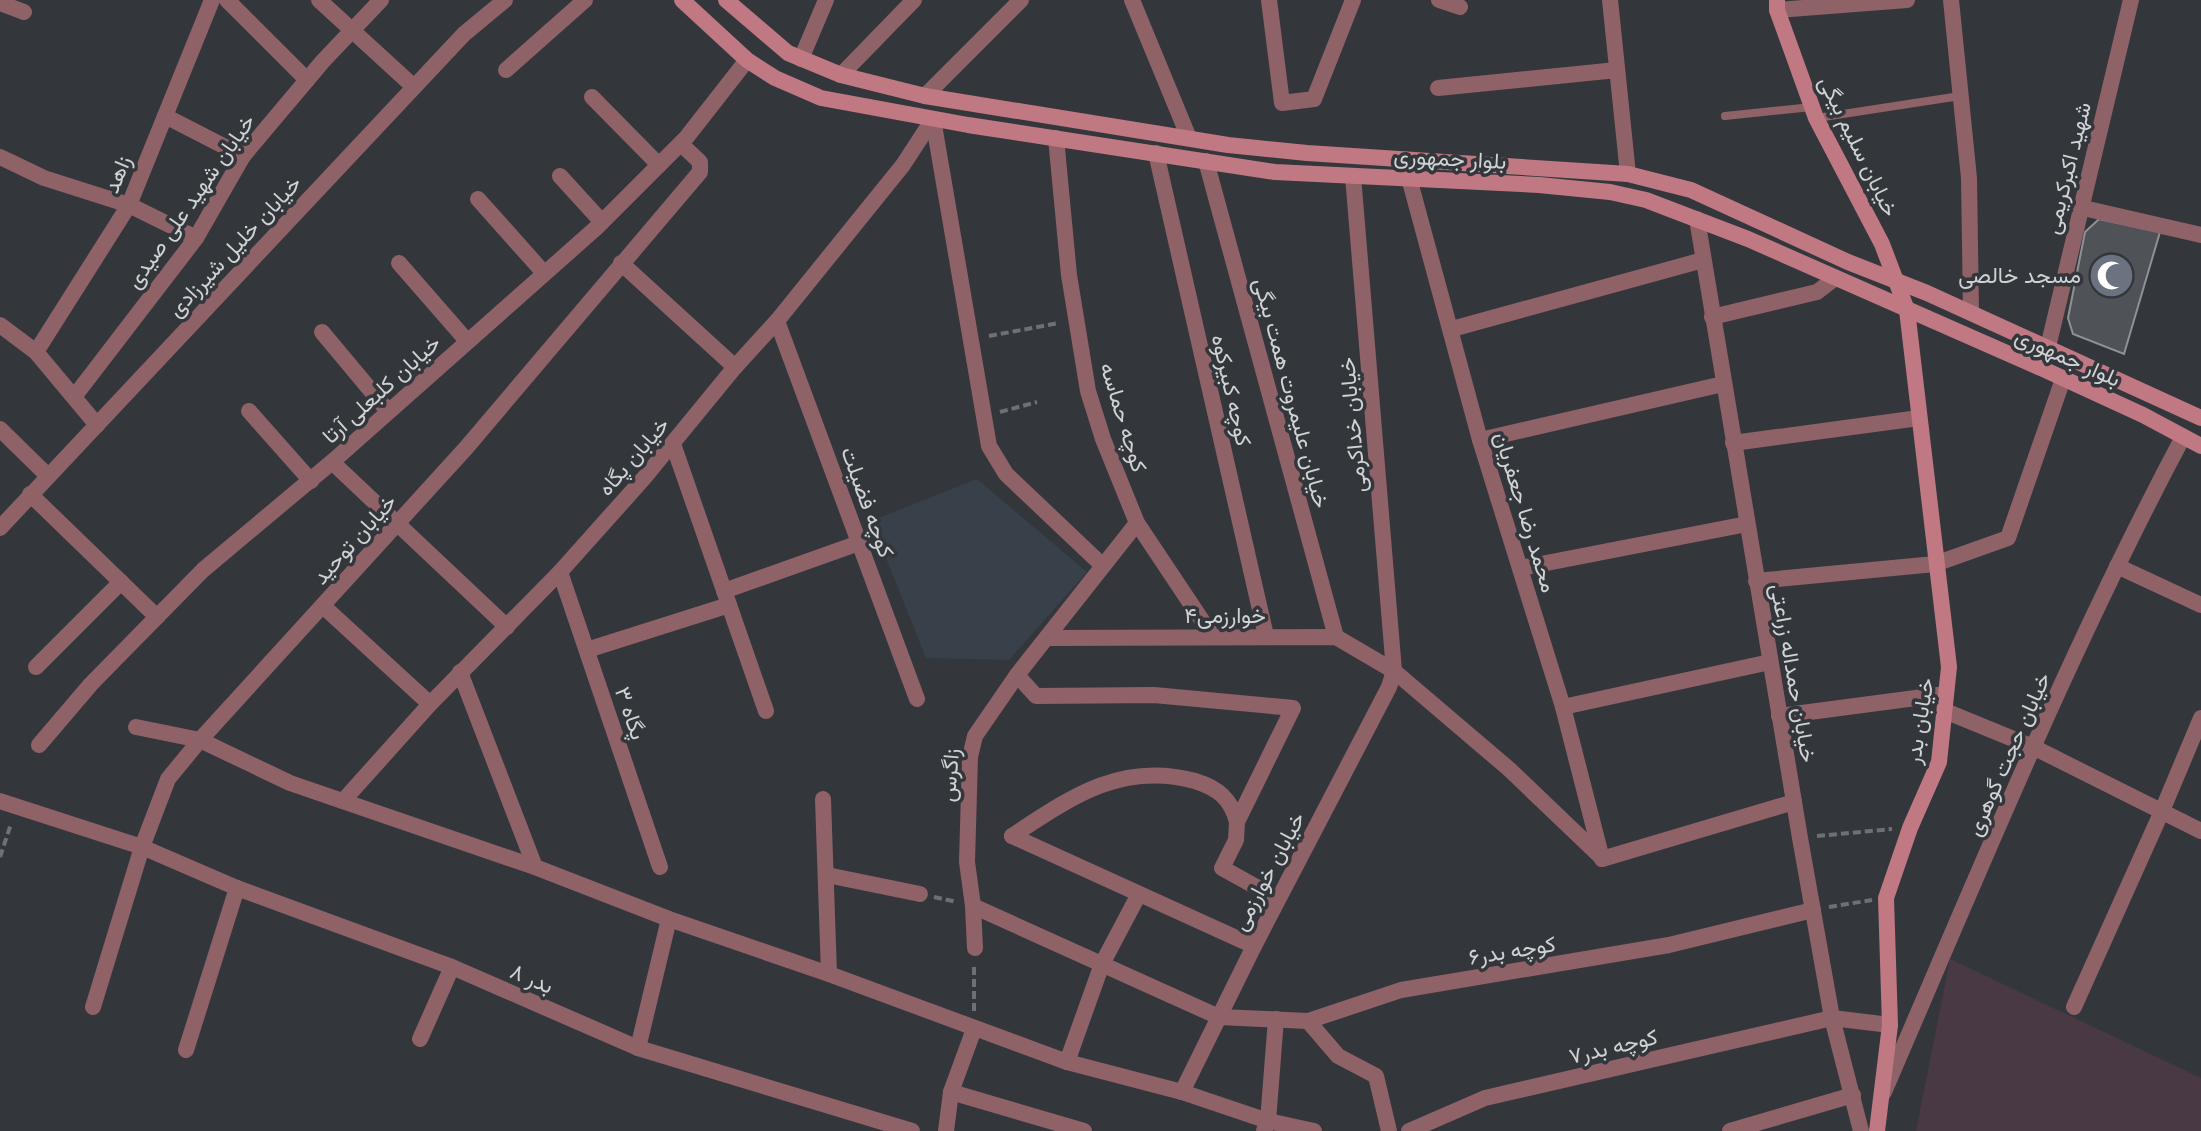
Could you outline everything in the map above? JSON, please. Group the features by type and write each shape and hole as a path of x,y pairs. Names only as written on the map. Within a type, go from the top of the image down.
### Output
{"street":[{"name":"زاهد","path":"36,352 129,205 212,0"},
{"path":"227,0 307,80"},
{"path":"319,0 414,87"},
{"name":"خیابان شهید علی صیدی","path":"74,397 196,238 243,156 307,80 381,0"},
{"name":"خیابان خلیل شیرزادی","path":"0,528 464,34 505,0"},
{"path":"506,70 585,0"},
{"name":"بلوار جمهوری","path":"682,0 747,60 785,83 821,98 933,119 1275,172 1610,192 1646,200 1748,239 2143,415 2201,446"},
{"name":"بلوار جمهوری","path":"726,0 788,53 841,75 925,96 1282,151 1628,174 1691,190 1971,312 2201,418"},
{"path":"785,83 801,59 826,0"},
{"path":"841,75 914,0"},
{"path":"925,96 1021,0"},
{"path":"1132,0 1189,138"},
{"path":"1269,0 1282,103 1314,99 1353,0"},
{"path":"1439,0 1460,7"},
{"path":"1610,0 1628,174"},
{"path":"1777,5 1907,0"},
{"path":"1951,0 1969,178 1971,312"},
{"name":"شهید اکبرکریمی","path":"2048,347 2079,207 2131,0"},
{"path":"0,3 24,12"},
{"name":"خیابان سلیم بیگی","path":"1777,5 1814,113 1882,244 1907,310"},
{"name":"خیابان کلبعلی آرتا","path":"39,745 91,684 203,570 311,481 602,222 681,144 747,60"},
{"path":"1438,88 1617,70"},
{"path":"592,97 659,165"},
{"path":"165,116 243,156"},
{"path":"933,119 989,446 1006,474 1103,566"},
{"name":"خیابان پگاه","path":"343,801 460,672 560,572 673,444 903,165 933,119"},
{"name":"کوچه حماسه","path":"1056,138 1069,275 1088,391 1103,439 1137,523 1213,637"},
{"name":"خیابان توحید","path":"93,1007 142,847 168,779 466,448 700,172 700,162 681,144"},
{"name":"کوچه کبیرکوه","path":"1156,153 1266,636"},
{"path":"1353,176 1354,156"},
{"path":"0,157 44,178 129,205 196,238"},
{"name":"خیابان علیمروت همت بیگی","path":"1206,161 1336,637"},
{"path":"560,176 602,222"},
{"name":"خیابان خداکرمی","path":"1353,176 1394,671"},
{"name":"محمد رضا جعفریان","path":"1409,178 1480,440 1563,707 1602,859"},
{"path":"478,199 544,273"},
{"path":"2079,207 2201,235"},
{"name":"خیابان حمداله زراعتی","path":"1697,219 1832,1018 1861,1131"},
{"path":"1452,329 1703,260"},
{"path":"399,263 467,341"},
{"path":"621,263 735,367"},
{"path":"1712,317 1817,292 1834,279"},
{"name":"خیابان بدر","path":"1877,1131 1890,1025 1886,898 1910,828 1939,762 1949,667 1907,310"},
{"name":"کوچه فضیلت","path":"777,321 917,699"},
{"path":"0,325 36,352 97,425"},
{"path":"322,332 388,411"},
{"path":"1756,581 1935,564 2008,538 2063,379"},
{"path":"1480,440 1723,384"},
{"path":"249,411 311,481"},
{"path":"1733,443 1919,418"},
{"path":"0,429 48,476"},
{"name":"خیابان حجت گوهری","path":"1883,1094 2033,747 2117,566 2183,437"},
{"path":"673,444 766,711"},
{"path":"332,462 507,627"},
{"path":"30,494 157,617"},
{"name":"زاگرس","path":"975,948 967,862 970,757 975,736 1017,675 1137,523"},
{"path":"1521,568 1747,524"},
{"path":"587,650 726,598 859,543"},
{"path":"2117,566 2201,605"},
{"name":"پگاه ۳","path":"560,572 660,867"},
{"path":"36,667 121,582"},
{"path":"323,606 430,704"},
{"name":"خوارزمی۴","path":"1047,638 1336,637 1394,671 1509,769 1602,859"},
{"path":"1563,707 1770,662"},
{"name":"خیابان خوارزمی","path":"1182,1092 1389,687 1394,671"},
{"path":"460,672 535,867"},
{"path":"1017,675 1036,696 1154,695 1293,708 1237,822"},
{"path":"1779,716 1946,702 2201,831"},
{"path":"2074,1007 2201,718"},
{"path":"136,727 200,740 290,783 535,867 669,919 1067,1062 1182,1092 1266,1126 1314,1131"},
{"path":"1254,946 1012,836 1061,803 1130,776 1181,777 1206,784 1232,804 1237,822 1236,840 1222,868 1278,899"},
{"path":"823,799 829,974"},
{"path":"1602,859 1794,802"},
{"name":"بدر ۸","path":"8,803 142,847 237,888 452,967 638,1048 912,1131"},
{"path":"827,875 920,894"},
{"path":"186,1050 237,888"},
{"path":"1067,1062 1102,964 1139,894"},
{"path":"973,906 1219,1017"},
{"name":"کوچه بدر۶","path":"1219,1017 1308,1021 1401,990 1669,945 1813,910"},
{"path":"638,1048 669,919"},
{"path":"420,1039 452,967"},
{"name":"کوچه بدر۷","path":"1409,1131 1485,1098 1832,1018 1890,1025"},
{"path":"1266,1126 1276,1019"},
{"path":"1308,1021 1338,1056 1376,1076 1389,1131"},
{"path":"946,1131 951,1092 974,1029"},
{"path":"951,1092 1084,1131"},
{"path":"1730,1131 1853,1095"}],"lane":[{"path":"1725,116 1814,113 1960,96"}],"path":[{"path":"970,339 1077,320"},
{"path":"982,416 1037,402"},
{"path":"0,857 8,803"},
{"path":"1800,838 1910,828"},
{"path":"920,894 973,906"},
{"path":"1813,910 1886,898"},
{"path":"974,1029 975,948"}],"shaded area":[{"path":"977,479 1087,572 1009,660 926,658 871,521"},
{"path":"1950,959 2201,1078 2201,1131 1916,1131"}],"building":[{"name":"مسجد خالصی","path":"2099,219 2160,232 2124,354 2073,334 2068,318 2085,232"}],"place":[{"name":"مسجد خالصی","path":"2112,275"}]}
